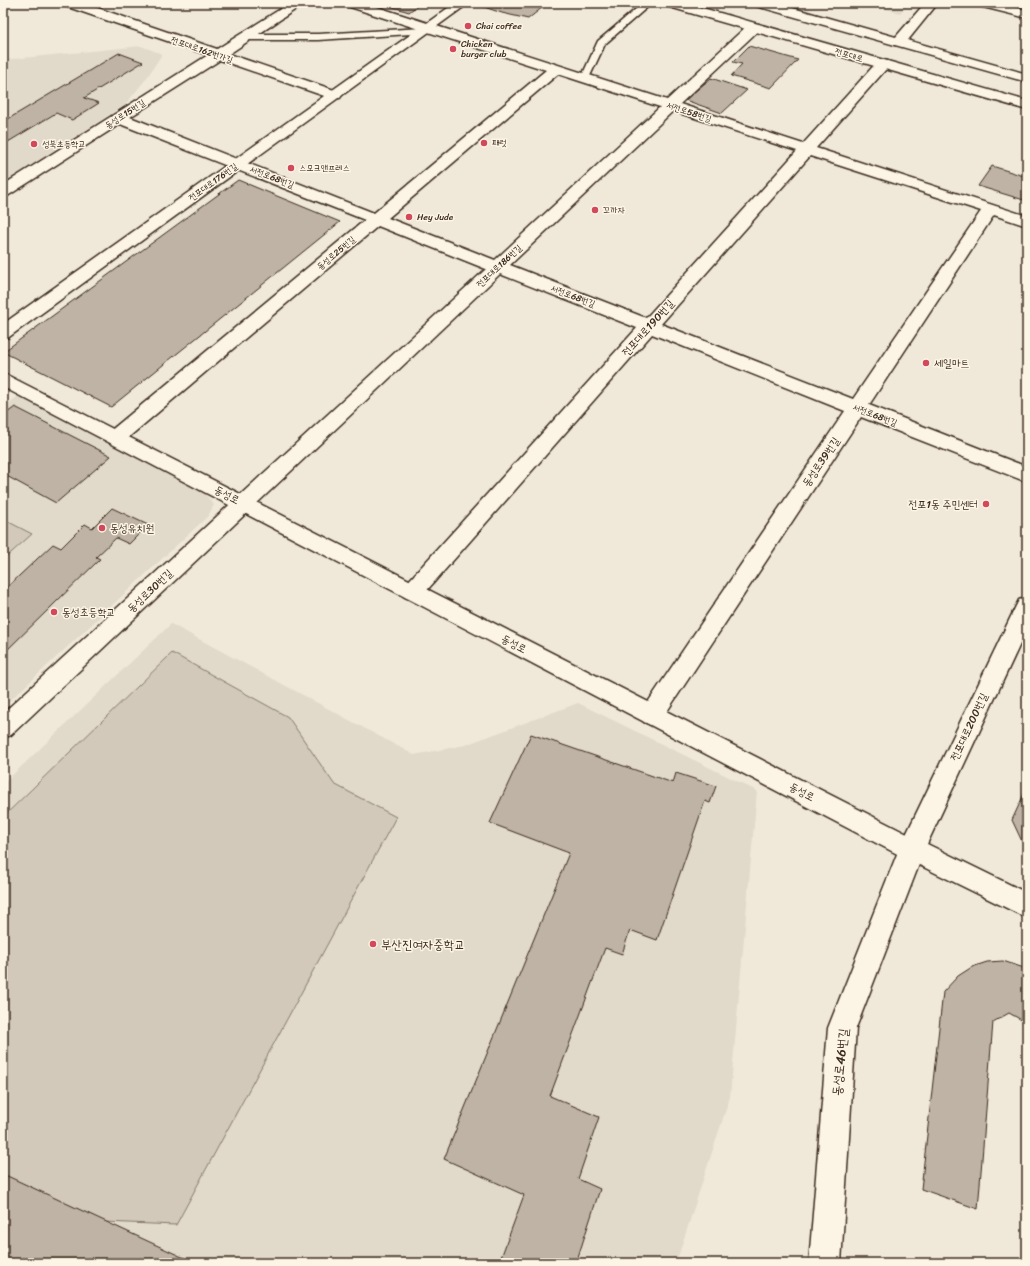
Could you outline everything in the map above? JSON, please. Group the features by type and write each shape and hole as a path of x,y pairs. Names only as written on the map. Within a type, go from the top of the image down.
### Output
{"street":[{"name":"전포대로162번가길","path":"70,3 335,95"},
{"name":"동성로15번길","path":"3,192 299,3"},
{"name":"서전로58번길","path":"352,3 426,30 585,78 1027,221"},
{"name":"전포대로176번길","path":"3,333 463,3"},
{"name":"전포대로","path":"671,3 1027,106"},
{"path":"761,3 1027,78"},
{"path":"898,42 932,3"},
{"path":"984,3 1027,14"},
{"name":"전포대로186번길","path":"245,504 754,27"},
{"name":"전포대로190번길","path":"413,591 883,64"},
{"name":"동성로25번길","path":"116,437 556,69"},
{"name":"서전로68번길","path":"119,118 1027,474"},
{"name":"동성로39번길","path":"652,714 990,209"},
{"name":"동성로","path":"3,379 912,849 1027,906"},
{"name":"동성로30번길","path":"3,728 245,504"},
{"name":"전포대로200번길","path":"912,849 1027,606"},
{"name":"동성로46번길","path":"825,1263 842,1028 912,849"}],"lane":[{"path":"585,78 601,43 648,3"},
{"path":"246,37 318,37 426,30"}],"shaded area":[{"path":"865,3 909,3 900,13"},
{"name":"성북초등학교","path":"141,46 162,54 146,79 125,105 3,183 3,60"},
{"name":"동성초등학교","path":"18,396 206,495 214,505 208,516 3,707 3,408"},
{"path":"3,519 32,534 3,560"},
{"name":"부산진여자중학교","path":"171,624 414,755 465,745 578,703 757,791 730,1097 676,1263 3,1263 3,784"},
{"path":"172,653 288,717 334,784 396,817 176,1225 81,1221 3,1176 3,817"}],"building":[{"path":"380,3 421,3 409,12"},
{"path":"548,3 528,19 502,13 475,4"},
{"path":"749,46 798,60 771,88 731,76 742,64 733,62"},
{"path":"119,53 143,62 84,98 99,103 72,120 56,113 3,145 3,122"},
{"path":"711,78 747,90 722,113 685,100"},
{"path":"992,166 1027,177 1027,201 978,186"},
{"path":"238,180 340,222 111,407 3,352"},
{"path":"15,407 111,456 56,503 3,474 3,416"},
{"path":"112,508 148,525 129,544 116,538 96,557 100,559 3,654 3,591 53,544 61,548 85,524 92,528"},
{"path":"531,734 673,783 676,773 716,786 710,803 705,801 657,940 630,930 622,954 605,948 550,1096 599,1117 578,1179 600,1189 576,1263 499,1263 524,1195 444,1159 569,853 490,823"},
{"path":"1025,792 1027,793 1027,852 1012,820"},
{"path":"1003,961 1027,969 1027,1023 1009,1013 993,1022 978,1209 921,1189 943,992 958,976 972,967 987,962"},
{"path":"3,1174 195,1263 3,1263"}],"place":[{"name":"Chai coffee","path":"468,26"},
{"name":"Chicken burger club","path":"453,49"},
{"name":"패럿","path":"484,143"},
{"name":"성북초등학교","path":"34,144"},
{"name":"스모크앤프레스","path":"291,168"},
{"name":"꼬까자","path":"595,210"},
{"name":"Hey Jude","path":"409,217"},
{"name":"세일마트","path":"926,363"},
{"name":"전포1동 주민센터","path":"986,504"},
{"name":"동성유치원","path":"102,528"},
{"name":"동성초등학교","path":"54,612"},
{"name":"부산진여자중학교","path":"373,944"}]}
